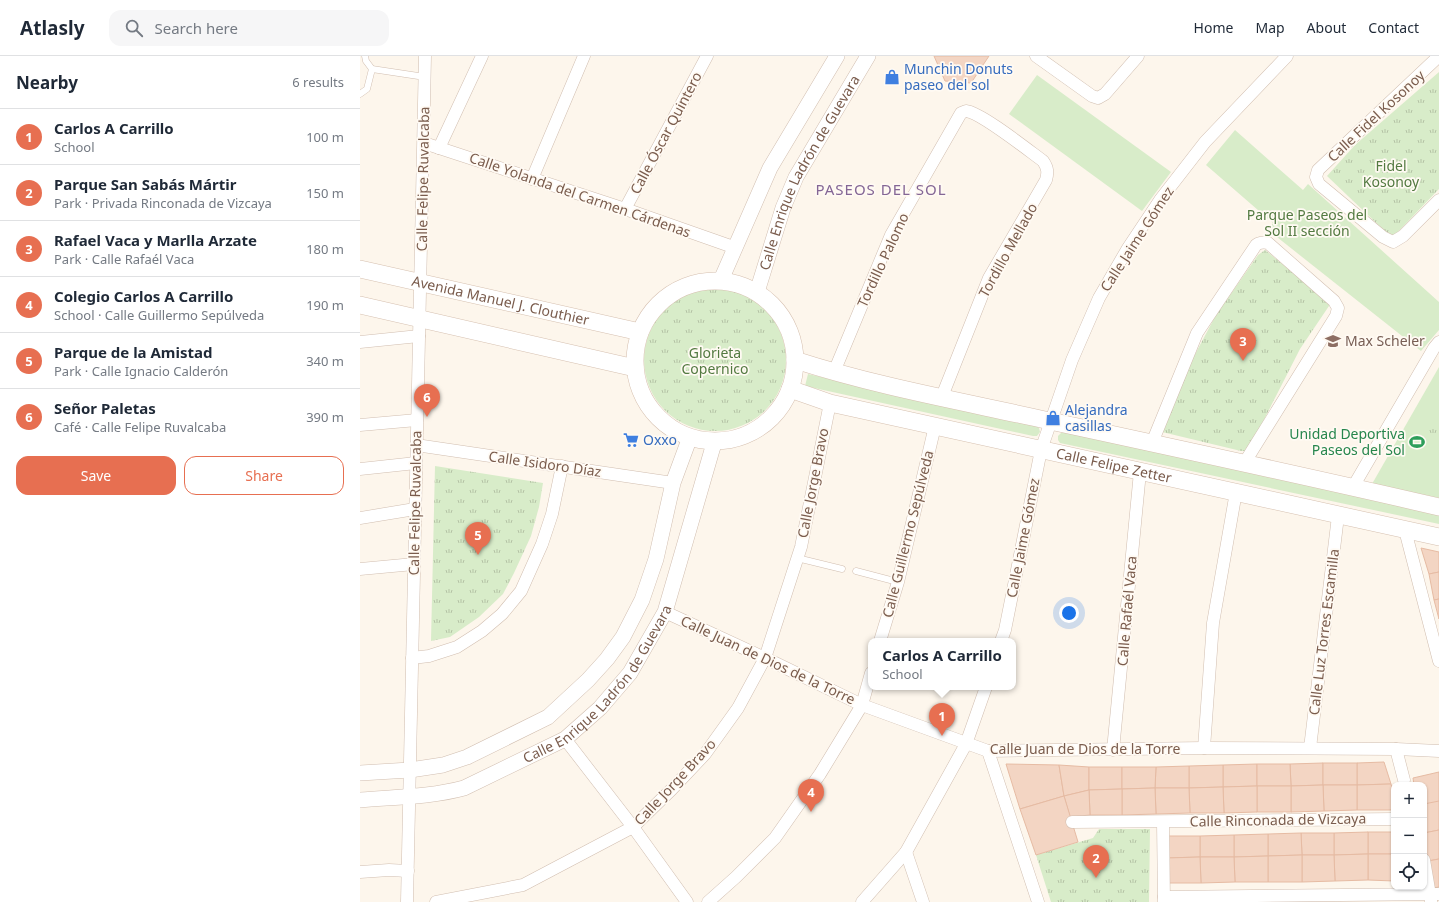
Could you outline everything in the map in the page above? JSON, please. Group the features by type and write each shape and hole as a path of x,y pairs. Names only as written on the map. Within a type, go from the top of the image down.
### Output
{"main road":[{"name":"Avenida Manuel J. Clouthier","path":"360,269 640,332"},
{"path":"722,280 738,283 757,292 770,302 780,314 786,323 794,344 794,375 790,389 781,407 768,421 752,432 734,439 715,442 690,437 676,431 663,422 652,411 644,398 638,383 635,368 636,349 640,332 647,317 658,304 671,293 685,286 702,281 722,280"},
{"path":"360,305 635,368"},
{"path":"795,360 834,372 941,399 1245,462 1439,508"},
{"name":"Calle Felipe Zetter","path":"790,389 830,402 935,426 1338,516 1439,537"}],"street":[{"name":"Calle Felipe Ruvalcaba","path":"407,902 425,56"},
{"path":"439,148 482,56"},
{"path":"532,179 584,56"},
{"name":"Calle Óscar Quintero","path":"625,209 708,56"},
{"name":"Calle Enrique Ladrón de Guevara","path":"722,280 770,168 837,56"},
{"name":"Calle Enrique Ladrón de Guevara","path":"757,292 788,193 868,56"},
{"path":"1036,56 1092,96 1098,98 1105,94 1138,56"},
{"name":"Calle Jaime Gómez","path":"1002,638 1005,630 1041,450 1072,360 1096,304 1128,248 1160,200 1205,142 1287,56"},
{"name":"Calle Fidel Kosonoy","path":"1439,56 1318,170 1316,177 1319,184 1377,233 1393,242 1403,236 1439,200"},
{"name":"Tordillo Mellado","path":"941,399 989,278 1046,180 1047,169 1043,161 972,111 966,110"},
{"name":"Tordillo Palomo","path":"834,372 891,236 961,113 966,110"},
{"name":"Calle Yolanda del Carmen Cárdenas","path":"424,143 625,209 736,248"},
{"path":"1152,443 1197,333 1256,244 1261,242 1268,243 1334,301 1338,308 1336,316 1245,462"},
{"path":"360,342 419,336"},
{"path":"1353,487 1434,348 1439,342"},
{"name":"Calle Jorge Bravo","path":"436,902 523,885 633,827 705,754 738,708 764,658 801,546 830,402"},
{"path":"360,425 417,420"},
{"name":"Calle Guillermo Sepúlveda","path":"881,638 898,582 935,426"},
{"name":"Calle Enrique Ladrón de Guevara","path":"360,773 410,770 453,762 467,757 548,716 588,680 623,637 642,600 656,559 673,483 690,437"},
{"name":"Calle Enrique Ladrón de Guevara","path":"360,800 409,797 449,792 464,788 565,739 600,708 630,672 665,612 715,442"},
{"name":"Calle Isidoro Díaz","path":"416,445 673,483"},
{"path":"360,469 416,463"},
{"path":"412,658 429,656 457,647 482,632 502,614 521,591 542,544 552,514 562,466"},
{"name":"Calle Rafaél Vaca","path":"1113,750 1140,472"},
{"path":"1204,748 1213,623 1236,492"},
{"path":"360,518 415,509"},
{"name":"Calle Luz Torres Escamilla","path":"1310,748 1338,516"},
{"path":"1405,530 1439,661"},
{"path":"360,570 414,564"},
{"name":"Calle Juan de Dios de la Torre","path":"665,612 862,705 988,751 1204,748 1396,749 1439,751"},
{"path":"708,902 736,877 775,838 820,774 862,705 868,684"},
{"path":"862,902 906,852 966,744 985,690"},
{"path":"565,739 633,827 687,902"},
{"path":"1396,749 1404,780"},
{"path":"988,751 1038,902"},
{"name":"Calle Rinconada de Vizcaya","path":"1072,822 1391,819"},
{"path":"1163,822 1164,900 1434,897 1427,871"},
{"path":"906,852 923,902"},
{"path":"360,872 389,870 408,871"}],"lane":[{"path":"365,56 366,61 372,69 425,77"},
{"path":"360,94 367,89 372,69"},
{"path":"797,558 842,569"},
{"path":"856,571 898,582"}],"green space":[{"name":"Fidel Kosonoy","path":"1439,72 1439,189 1392,238 1327,176 1355,145"},
{"path":"1037,75 1171,172 1142,211 1009,114"},
{"name":"Parque Paseos del Sol II sección","path":"1235,130 1303,190 1308,184 1439,302 1439,330 1421,351 1268,230 1273,223 1206,165"},
{"path":"1265,250 1331,303 1300,349 1248,451 1241,451 1162,432 1185,373 1216,315 1258,255"},
{"name":"Glorieta Copernico","path":"708,289 722,289 736,292 748,297 760,305 770,315 778,327 783,339 786,360 785,374 778,393 770,405 760,415 748,423 736,428 722,431 708,431 694,428 682,423 670,415 660,405 652,393 647,381 644,367 644,353 647,339 652,327 660,315 670,305 682,297 694,292"},
{"name":"Unidad Deportiva Paseos del Sol","path":"1439,367 1439,498 1372,484"},
{"path":"808,374 1036,425 1040,432 1037,436 1033,436 805,386"},
{"path":"1421,424 1439,428 1439,439 1419,435"},
{"path":"1063,431 1439,513 1439,524 1060,443 1058,436"},
{"path":"435,466 543,483 539,507 531,536 503,594 479,617 450,637 431,641"},
{"path":"1099,829 1150,829 1149,902 1051,902 1036,855 1093,838"}],"building":[{"path":"934,56 989,56 971,83 945,81"},
{"path":"1421,548 1439,552 1439,572 1429,574"},
{"path":"1439,572 1439,599 1434,600 1429,574"},
{"path":"1439,599 1439,619 1434,600"},
{"path":"1384,762 1391,784 1357,785 1357,763"},
{"path":"1323,763 1323,785 1291,786 1290,764"},
{"path":"1323,763 1357,763 1357,785 1323,785"},
{"path":"1006,764 1059,765 1064,796 1020,809"},
{"path":"1257,764 1257,786 1223,787 1223,765"},
{"path":"1257,764 1290,764 1291,786 1257,786"},
{"path":"1059,765 1089,767 1089,790 1064,796"},
{"path":"1223,765 1223,787 1189,788 1189,766"},
{"path":"1189,766 1189,788 1155,788 1156,767"},
{"path":"1089,767 1122,767 1122,789 1089,790"},
{"path":"1122,767 1156,767 1155,788 1122,789"},
{"path":"1439,772 1439,802 1427,804 1427,782 1414,782 1413,778"},
{"path":"1391,784 1391,810 1357,810 1357,785"},
{"path":"1323,785 1357,785 1357,810 1324,811"},
{"path":"1323,785 1324,811 1291,812 1291,786"},
{"path":"1257,786 1291,786 1291,812 1257,812"},
{"path":"1257,786 1257,812 1224,813 1223,787"},
{"path":"1223,787 1224,813 1190,813 1189,788"},
{"path":"1155,788 1189,788 1190,813 1156,814"},
{"path":"1155,788 1156,814 1122,815 1122,789"},
{"path":"1122,789 1122,815 1090,815 1089,790"},
{"path":"1089,790 1090,815 1070,817 1064,796"},
{"path":"1064,796 1078,842 1036,855 1020,809"},
{"path":"1439,801 1439,830 1427,832 1427,803"},
{"path":"1439,830 1439,859 1428,861 1427,832"},
{"path":"1368,832 1391,832 1391,854 1368,854"},
{"path":"1368,832 1368,854 1334,855 1334,833"},
{"path":"1301,833 1334,833 1334,855 1302,855"},
{"path":"1301,833 1302,855 1268,856 1268,834"},
{"path":"1268,834 1268,856 1234,857 1234,835"},
{"path":"1234,835 1234,857 1200,857 1200,836"},
{"path":"1167,836 1200,836 1200,857 1166,858"},
{"path":"1368,854 1391,854 1391,881 1368,880"},
{"path":"1368,854 1368,880 1335,881 1334,855"},
{"path":"1302,855 1334,855 1335,881 1302,882"},
{"path":"1302,855 1302,882 1268,882 1268,856"},
{"path":"1268,856 1268,882 1235,882 1234,857"},
{"path":"1200,857 1234,857 1235,882 1201,883"},
{"path":"1200,857 1201,883 1167,883 1166,858"},
{"path":"1439,859 1439,887 1433,888 1428,861"}],"place":[{"name":"Munchin Donuts paseo del sol","path":"892,77"},
{"name":"Max Scheler","path":"1333,341"},
{"name":"Rafael Vaca y Marlla Arzate","path":"1243,361"},
{"name":"Señor Paletas","path":"427,417"},
{"name":"Alejandra casillas","path":"1053,418"},
{"name":"Oxxo","path":"631,440"},
{"name":"Unidad Deportiva Paseos del Sol","path":"1417,442"},
{"name":"Parque de la Amistad","path":"478,555"},
{"name":"Carlos A Carrillo","path":"942,736"},
{"name":"Colegio Carlos A Carrillo","path":"811,812"},
{"name":"Parque San Sabás Mártir","path":"1096,878"}],"district":[{"name":"PASEOS DEL SOL","path":"881,190"}]}
